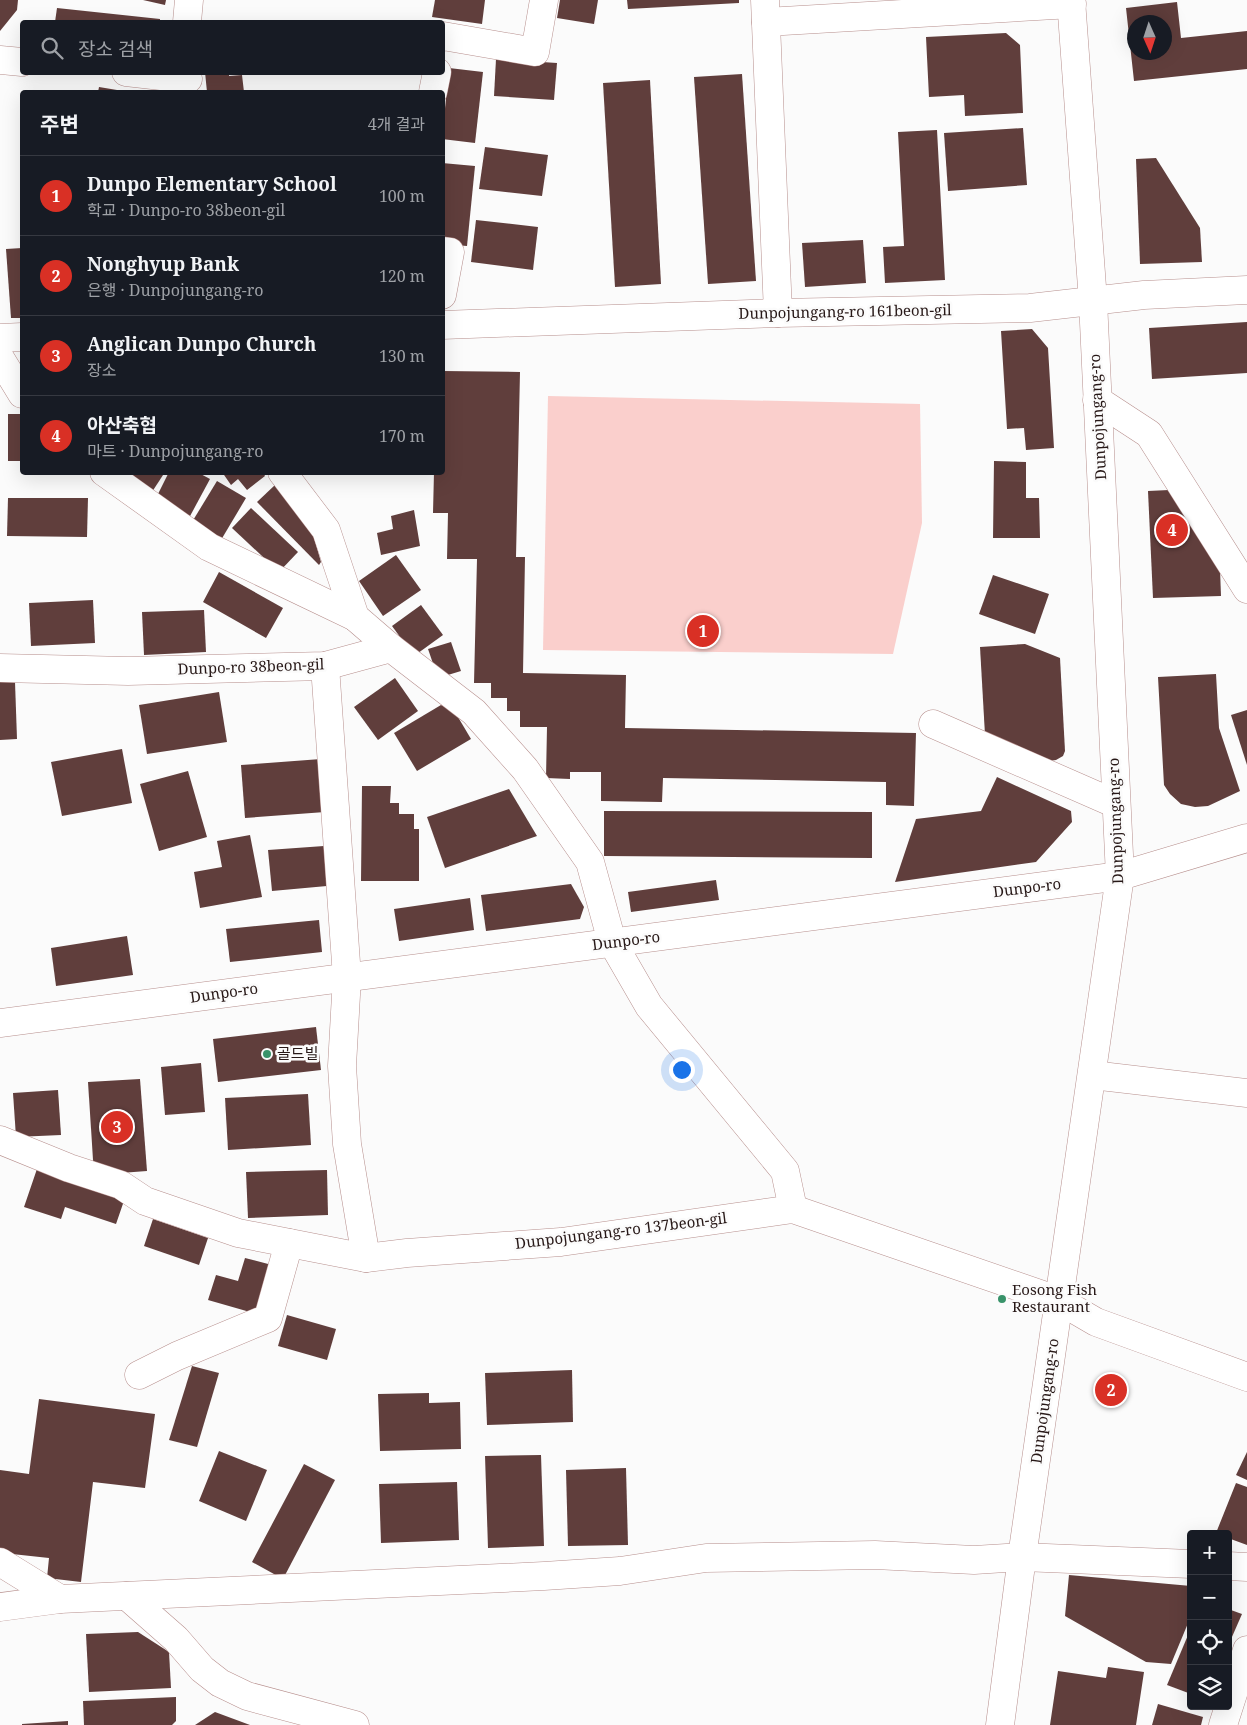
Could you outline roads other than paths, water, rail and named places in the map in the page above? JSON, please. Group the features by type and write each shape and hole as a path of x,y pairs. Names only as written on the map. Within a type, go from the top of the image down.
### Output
{"street":[{"path":"187,20 189,0"},
{"path":"445,36 535,52 544,0"},
{"path":"778,313 766,11 1071,2"},
{"name":"Dunpojungang-ro","path":"1000,1725 1022,1557 1120,876 1093,301 1071,2"},
{"path":"0,60 20,62"},
{"path":"147,75 188,81"},
{"path":"433,90 436,75"},
{"path":"445,251 450,252 445,279"},
{"name":"Dunpojungang-ro 161beon-gil","path":"445,325 778,313 1030,308 1144,295 1247,290"},
{"path":"0,338 20,337"},
{"path":"0,358 20,391"},
{"path":"1097,400 1149,434 1247,589"},
{"path":"108,475 209,547 355,617 391,648 474,712 525,769 590,862 612,942 649,1006 785,1171 793,1209"},
{"path":"284,475 326,530 355,617"},
{"name":"Dunpo-ro 38beon-gil","path":"0,668 128,671 325,666 391,648"},
{"path":"325,666 347,977 342,1066 347,1144 366,1258"},
{"path":"933,724 1116,804"},
{"name":"Dunpo-ro","path":"0,1023 1120,876 1245,845"},
{"path":"1092,1075 1247,1093"},
{"name":"Dunpojungang-ro 137beon-gil","path":"0,1140 69,1168 121,1185 145,1200 238,1233 366,1258 406,1253 561,1242 793,1209 1060,1301 1096,1322 1247,1377"},
{"path":"139,1375 177,1356 268,1318 288,1243"},
{"path":"0,1607 60,1599 620,1571 706,1558 875,1555 974,1560 1022,1557 1187,1564"},
{"path":"0,1562 60,1599"},
{"path":"1232,1566 1247,1567"},
{"path":"127,1596 176,1639 202,1669 220,1683 247,1696 355,1725"},
{"path":"1223,1725 1246,1656"}],"place":[{"name":"아산축협","path":"1172,530"},
{"name":"Dunpo Elementary School","path":"703,631"},
{"name":"골드빌","path":"267,1054"},
{"name":"Anglican Dunpo Church","path":"117,1127"},
{"name":"Eosong Fish Restaurant","path":"1002,1299"},
{"name":"Nonghyup Bank","path":"1111,1390"}]}
